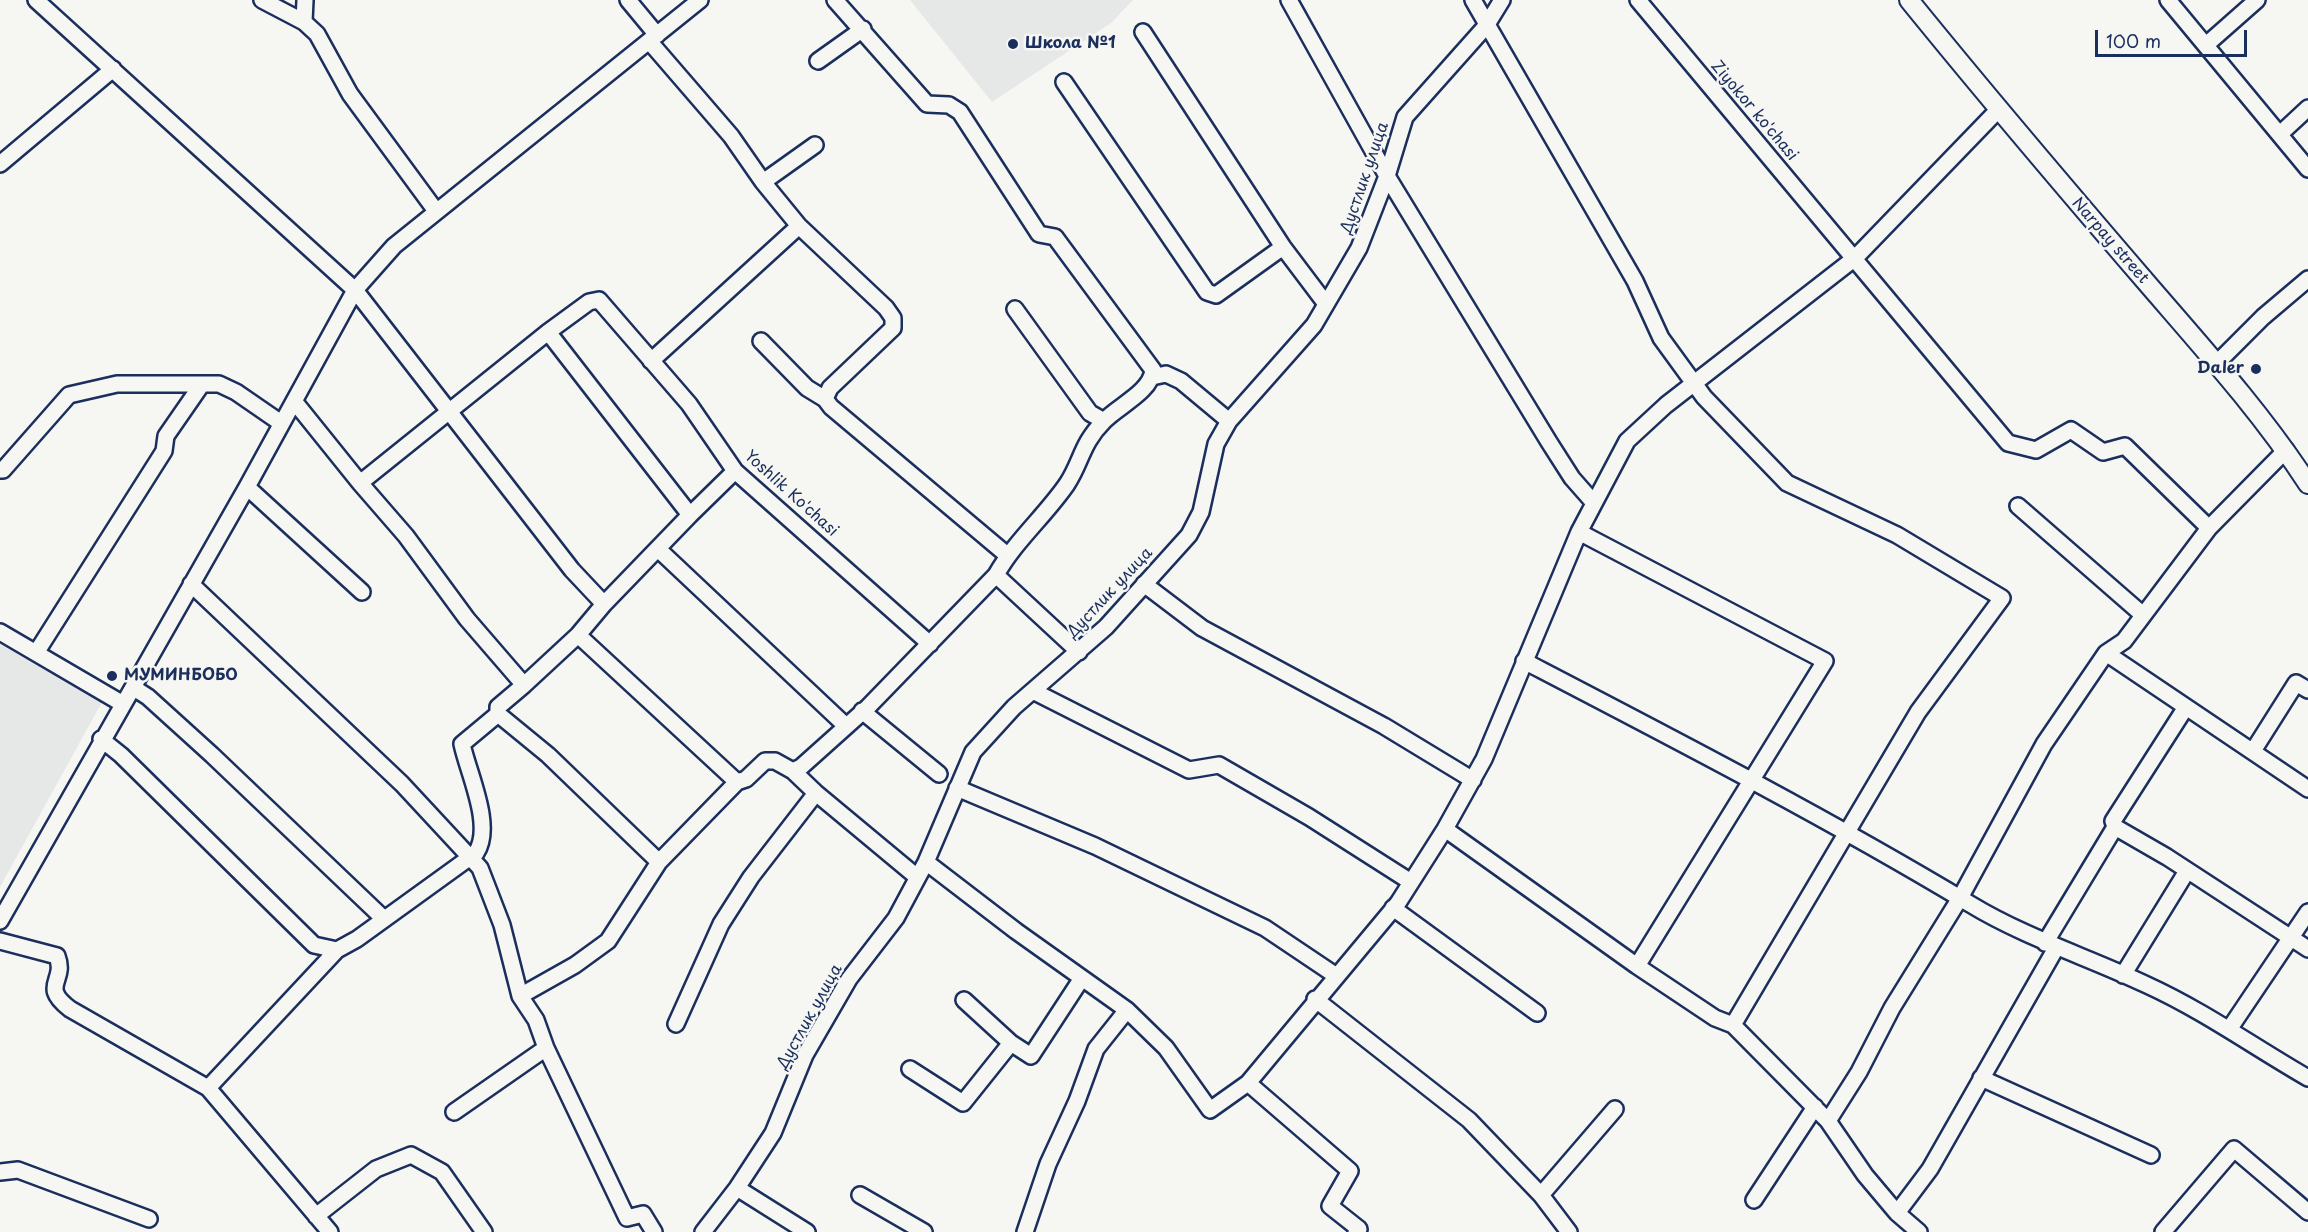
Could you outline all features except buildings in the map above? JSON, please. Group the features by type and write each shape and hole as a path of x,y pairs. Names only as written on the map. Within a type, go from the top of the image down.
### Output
{"main road":[{"name":"Narpay street","path":"1909,0 1998,110 2216,364 2286,450 2308,484"}],"street":[{"path":"36,0 355,290 572,570 604,604"},
{"path":"262,0 304,22 317,34 350,94 436,211"},
{"path":"304,22 305,0"},
{"path":"628,0 653,38 799,226 886,308 893,318 893,328 830,388 825,399"},
{"path":"0,921 101,739 134,688 355,290 394,246 700,0"},
{"path":"793,771 862,711 996,575 1007,555 1047,512 1068,482 1085,443 1104,421 1146,386 1152,377 1153,370 1055,237 1039,234 1024,214 960,112 949,105 927,104 835,0"},
{"path":"1289,0 1387,176 1549,442 1572,478 1594,503"},
{"path":"1473,0 1486,26 1630,270 1661,338 1695,384 1787,483 1897,536 2002,598 1918,712 1733,1025"},
{"name":"Дустлик улица","path":"703,1232 737,1188 773,1132 805,1055 849,979 896,918 926,862 973,752 1014,707 1106,627 1189,535 1201,512 1216,444 1229,421 1314,325 1359,248 1387,176 1405,117 1486,26 1502,0"},
{"name":"Ziyokor ko'chasi","path":"1638,0 2008,443 2036,450 2071,430 2103,452 2125,446 2209,528"},
{"path":"2168,0 2308,169"},
{"path":"2206,45 2257,0"},
{"path":"818,61 863,29"},
{"path":"1143,32 1283,247 1326,304"},
{"path":"0,164 113,69"},
{"path":"1064,82 1207,292 1216,295 1283,247"},
{"path":"2280,134 2308,108"},
{"path":"926,862 1128,1010 1166,1048 1210,1110 1248,1083 1335,975 1394,908 1445,829 1473,780 1579,532 1627,441 1666,405 1855,258 1998,110"},
{"path":"764,182 815,145"},
{"path":"651,361 799,226"},
{"path":"2216,364 2263,317 2308,279"},
{"name":"Yoshlik Ko'chasi","path":"548,332 589,302 599,300 689,404 735,471 930,644"},
{"path":"1015,309 1090,413 1104,421"},
{"path":"360,483 548,332 690,514"},
{"path":"760,341 807,388 825,399 831,407 1007,555"},
{"path":"1152,377 1166,374 1181,381 1229,421"},
{"path":"1,472 69,395 117,384 219,384 236,392 281,423"},
{"path":"36,652 164,451 166,436 201,384"},
{"path":"294,401 406,536 467,620 524,685"},
{"path":"1828,1121 1859,1072 1892,1008 1960,898 2044,744 2106,653 2124,641 2209,528 2286,450"},
{"path":"498,714 498,707 578,635 604,604 690,514 735,471"},
{"path":"247,487 362,592"},
{"path":"2018,506 2143,615"},
{"path":"1579,532 1826,661 1637,966"},
{"path":"658,549 846,726"},
{"path":"996,575 1079,652"},
{"path":"191,584 402,784 480,868 502,925 520,996 536,1020 546,1048 627,1218 643,1214 654,1232"},
{"path":"1144,585 1202,628 1384,726 1473,780"},
{"path":"0,632 123,704"},
{"path":"578,635 737,782"},
{"path":"2106,653 2308,789"},
{"path":"1524,661 1753,782 1960,898 2050,945 2123,975 2230,1029 2308,1078"},
{"path":"2253,751 2296,683 2308,690"},
{"path":"134,688 148,697 212,755 383,918"},
{"path":"1033,691 1189,770 1218,765 1309,817 1411,882"},
{"path":"2186,707 2113,821 2115,827 2308,949"},
{"path":"862,711 939,774"},
{"path":"208,1088 337,950 357,939 383,918 463,864 480,846 482,821 462,744 498,714"},
{"path":"498,714 548,755 659,862"},
{"path":"101,739 121,755 314,945 337,950"},
{"path":"520,996 575,965 608,941 659,862 737,782 746,779 765,761 775,761 793,771 917,877"},
{"path":"957,788 1095,846 1265,928 1335,975"},
{"path":"676,1024 721,924 751,877 816,793"},
{"path":"1897,1213 1930,1169 1982,1078 2050,945 2115,827"},
{"path":"1445,829 1637,966 1715,1018 1733,1025 1828,1121 1865,1175 1897,1213 1919,1232"},
{"path":"2123,975 2187,871"},
{"path":"1394,908 1537,1013"},
{"path":"2230,1029 2308,912"},
{"path":"0,941 57,956 60,965 54,989 57,999 208,1088 330,1232"},
{"path":"964,1000 1011,1043 1031,1056 1082,978"},
{"path":"1315,999 1469,1120 1541,1195 1569,1232"},
{"path":"1025,1232 1048,1164 1077,1101 1096,1048 1128,1010"},
{"path":"910,1069 963,1103 1011,1043"},
{"path":"454,1112 546,1048"},
{"path":"1982,1078 2151,1155"},
{"path":"1248,1083 1350,1171 1330,1206 1359,1229 1356,1232"},
{"path":"1754,1200 1815,1107"},
{"path":"1541,1195 1615,1109"},
{"path":"2163,1232 2234,1149 2308,1212"},
{"path":"316,1216 376,1169 411,1155 442,1173 484,1232"},
{"path":"0,1172 18,1170 149,1219"},
{"path":"737,1188 807,1232"},
{"path":"860,1195 924,1232"}],"shaded area":[{"name":"Школа №1","path":"910,0 1133,0 1111,23 992,102"},
{"path":"0,642 102,702 0,887"}],"place":[{"name":"Школа №1","path":"1013,44"},
{"name":"Daler","path":"2256,369"},
{"name":"МУМИНБОБО","path":"112,676"}]}
